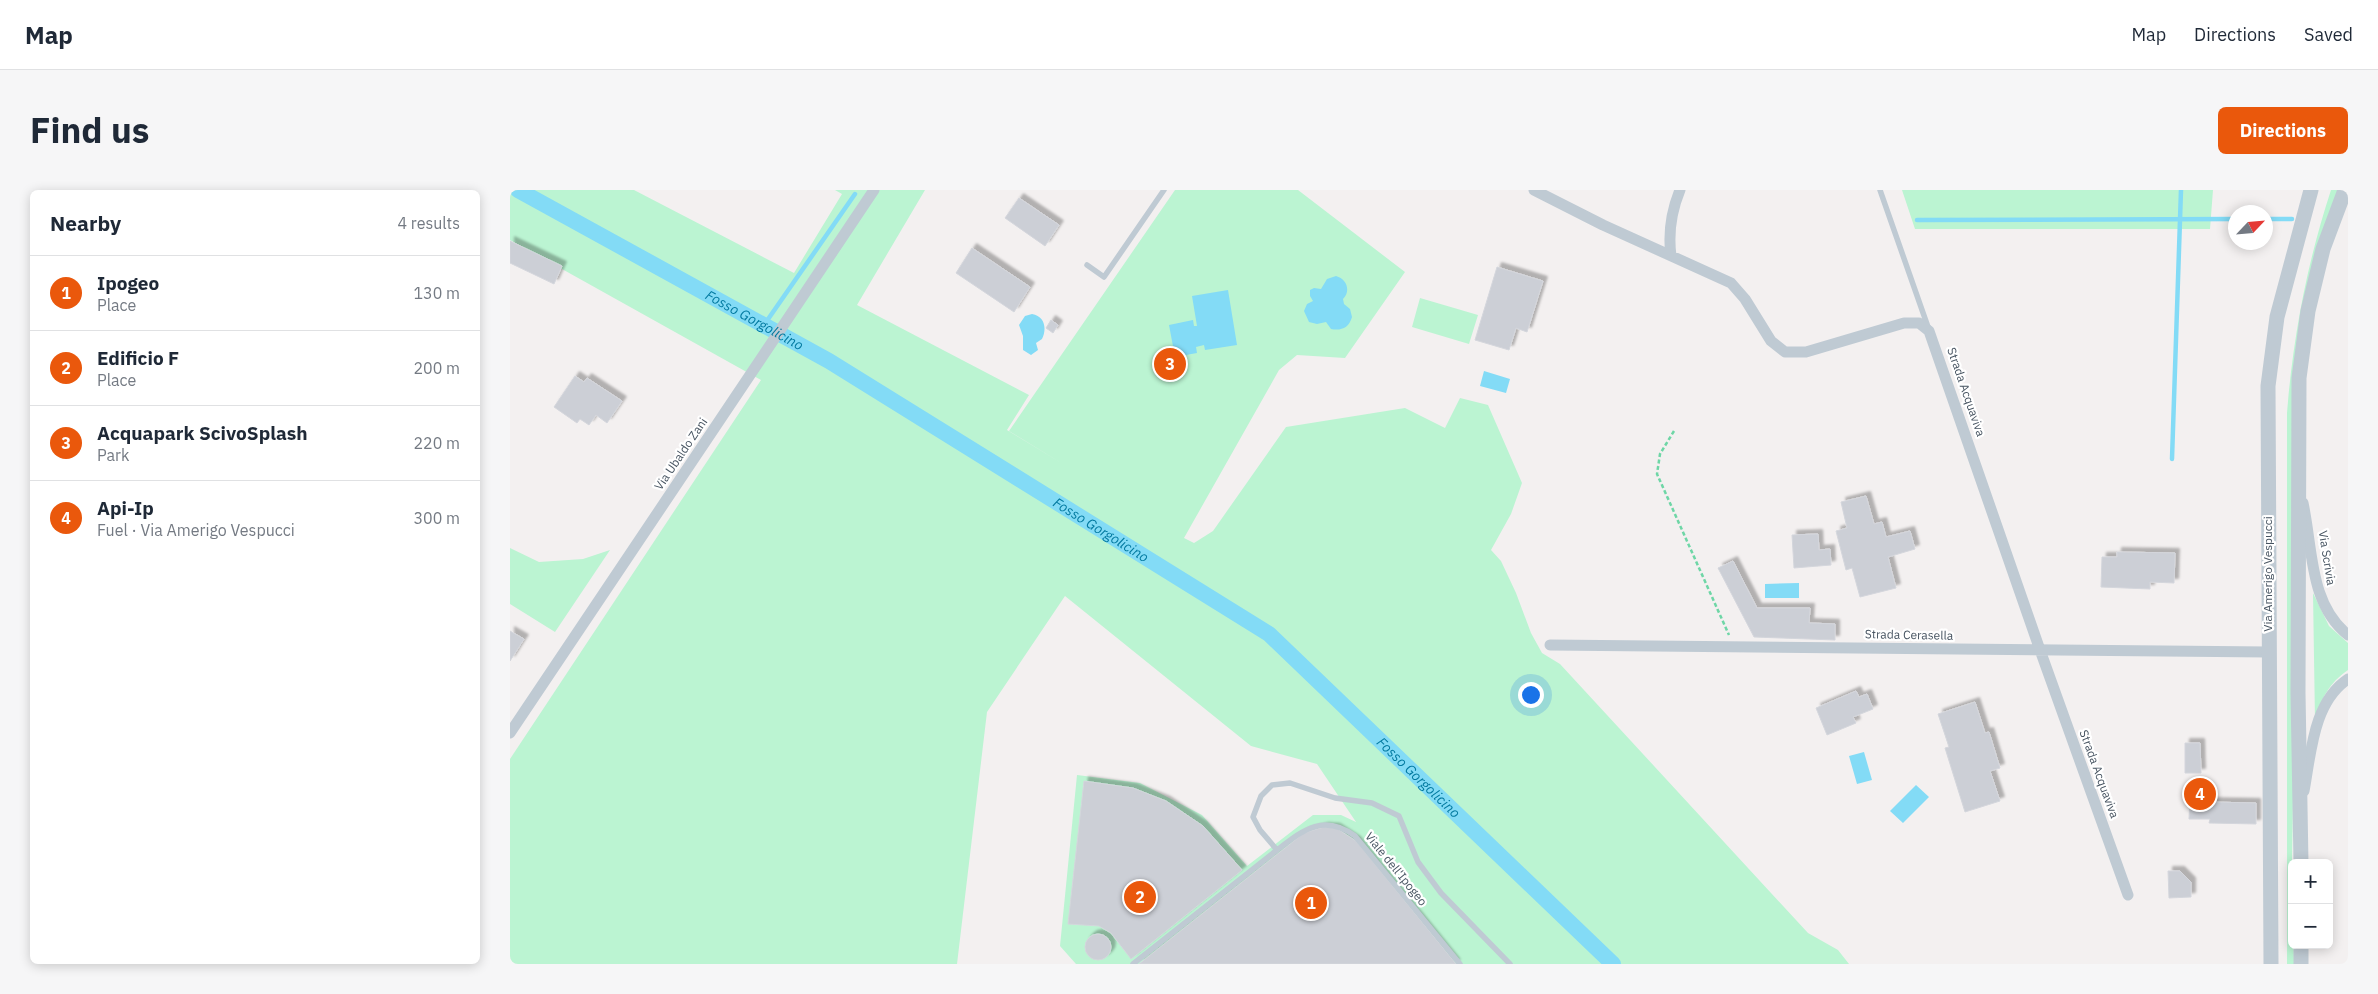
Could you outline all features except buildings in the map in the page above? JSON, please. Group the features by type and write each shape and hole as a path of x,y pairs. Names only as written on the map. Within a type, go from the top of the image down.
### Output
{"street":[{"name":"Via Ubaldo Zani","path":"510,733 873,190"},
{"path":"1534,190 1603,225 1711,273 1736,288 1750,306 1766,336 1775,346 1785,352 1806,352 1904,323 1919,323 1929,331"},
{"path":"1671,256 1668,239 1674,206 1680,190"},
{"name":"Via Amerigo Vespucci","path":"2271,964 2268,386 2276,317 2311,190"},
{"path":"2301,859 2297,476 2299,378 2308,311 2323,249 2345,190"},
{"name":"Strada Acquaviva","path":"1929,331 2128,895"},
{"name":"Via Scrivia","path":"2297,476 2308,526 2318,592 2324,608 2336,626 2348,635"},
{"name":"Strada Cerasella","path":"1550,645 2268,652"},
{"path":"2301,810 2321,714 2330,696 2348,679"},
{"path":"2301,949 2301,964"}],"lane":[{"path":"1087,265 1104,277 1164,190"},
{"path":"1880,190 1929,331"},
{"path":"1277,850 1260,830 1253,816 1261,796 1272,785 1290,783 1335,798 1372,803 1398,816 1418,862 1441,893 1510,964"},
{"name":"Viale dell'Ipogeo","path":"1133,964 1298,834 1309,827 1321,824 1344,828 1355,836 1460,964"}],"path":[{"path":"1674,431 1660,454 1657,474 1734,647"}],"green space":[{"path":"510,190 634,190 794,273 842,194 835,190 925,190 857,305 1029,395 1007,430 1063,464 1009,431 1175,190 1298,190 1405,272 1345,358 1297,355 1279,370 1184,538 1194,543 1213,531 1286,427 1405,408 1445,428 1460,398 1488,405 1522,483 1511,514 1491,550 1501,561 1516,593 1531,633 1542,653 1560,664 1808,933 1838,950 1849,964 1076,964 1060,946 1077,775 1140,783 1202,815 1247,866 1313,815 1341,815 1356,822 1317,764 1251,746 1065,596 987,712 957,964 510,964 510,759 761,380 510,240"},
{"path":"1902,190 2213,190 2210,229 1915,229"},
{"path":"2331,190 2338,190 2300,346 2292,859 2288,859 2288,949 2294,949 2294,964 2287,964 2287,413 2293,356 2302,300 2322,217"},
{"path":"1420,298 1478,315 1469,344 1412,327"},
{"path":"510,548 539,562 583,559 610,550 555,632 510,604"},
{"path":"2313,593 2329,626 2348,643 2348,670 2336,680 2327,692 2315,721"}],"water":[{"path":"1336,276 1343,280 1347,286 1347,292 1343,299 1344,304 1350,309 1352,317 1347,326 1338,330 1331,329 1326,322 1317,324 1309,322 1304,311 1307,304 1313,301 1310,296 1310,290 1314,288 1321,289 1327,279"},
{"path":"1228,290 1237,345 1205,350 1204,345 1196,347 1197,353 1175,357 1169,325 1193,320 1194,326 1197,326 1192,296"},
{"path":"1032,314 1040,317 1044,324 1044,331 1042,339 1036,343 1038,350 1031,355 1023,350 1023,336 1019,325 1025,316"},
{"path":"1484,371 1510,379 1506,393 1480,386"},
{"path":"1799,583 1799,598 1765,598 1765,584"},
{"path":"1864,752 1872,780 1857,784 1849,756"},
{"path":"1916,785 1929,797 1903,823 1890,811"}],"waterway":[{"name":"Fosso Gorgolicino","path":"518,190 829,361 1269,634 1613,964"},
{"path":"2172,459 2181,190"},
{"path":"764,325 855,194"},
{"path":"1917,220 2228,219"},
{"path":"2273,219 2292,219"}],"place":[{"name":"Acquapark ScivoSplash","path":"1170,364"},
{"name":"Api-Ip","path":"2200,794"},
{"name":"Edificio F","path":"1140,897"},
{"name":"Ipogeo","path":"1311,903"}]}
